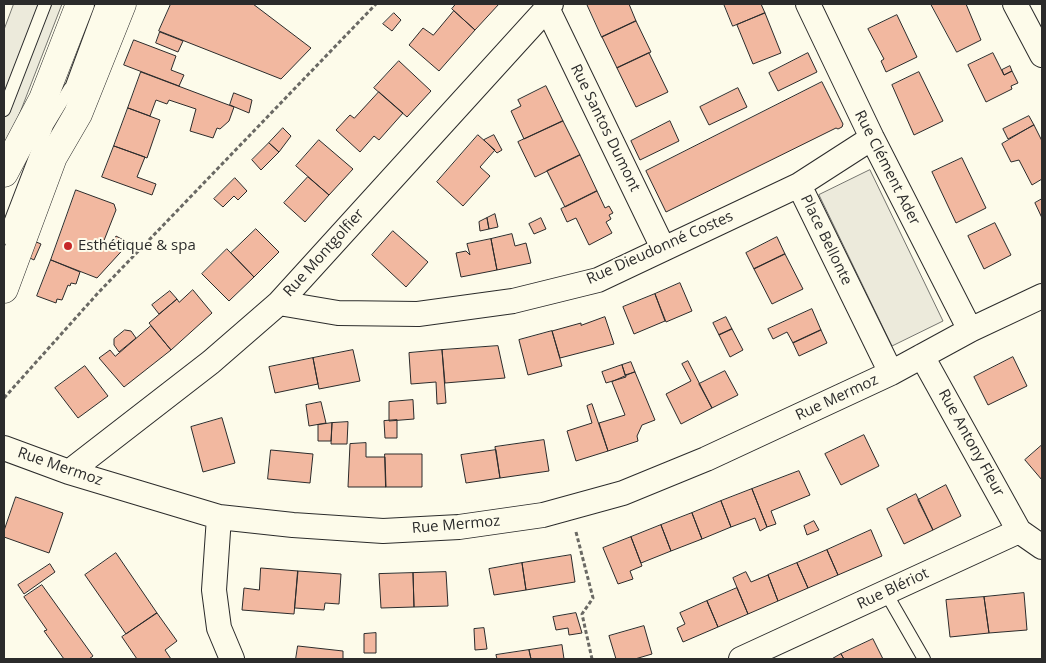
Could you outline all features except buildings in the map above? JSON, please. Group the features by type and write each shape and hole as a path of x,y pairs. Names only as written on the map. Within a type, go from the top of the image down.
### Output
{"main road":[{"path":"4,173 43,99 80,4"},
{"path":"4,290 53,157 78,114 122,4"}],"street":[{"path":"1015,4 1042,55"},
{"name":"Rue Santos Dumont","path":"549,6 663,248"},
{"name":"Rue Montgolfier","path":"69,472 211,362 279,303 549,6"},
{"name":"Rue Clément Ader","path":"816,6 872,138 970,330"},
{"name":"Place Bellonte","path":"872,138 799,185 891,373"},
{"name":"Rue Dieudonné Costes","path":"279,303 338,313 418,314 513,302 598,280 799,185"},
{"path":"891,373 970,330 1042,296"},
{"name":"Rue Antony Fleur","path":"922,356 1019,531"},
{"name":"Rue Mermoz","path":"4,448 69,472 219,517 293,525 382,531 459,527 570,510 623,493 706,459 891,373"},
{"path":"219,517 214,590 220,628 232,659"},
{"path":"1019,531 1042,547"},
{"name":"Rue Blériot","path":"741,659 1019,531"}],"lane":[{"path":"4,110 44,4"},
{"path":"53,157 70,88 102,4"},
{"path":"4,238 47,126 70,88"},
{"path":"886,593 924,659"}],"path":[{"path":"4,398 98,293 376,4"},
{"path":"570,510 593,598 582,614 592,659"}],"shaded area":[{"path":"14,4 62,4 4,154 4,30"},
{"path":"870,170 943,321 892,346 819,195"}],"place":[{"name":"Esthétique & spa","path":"68,246"}]}
